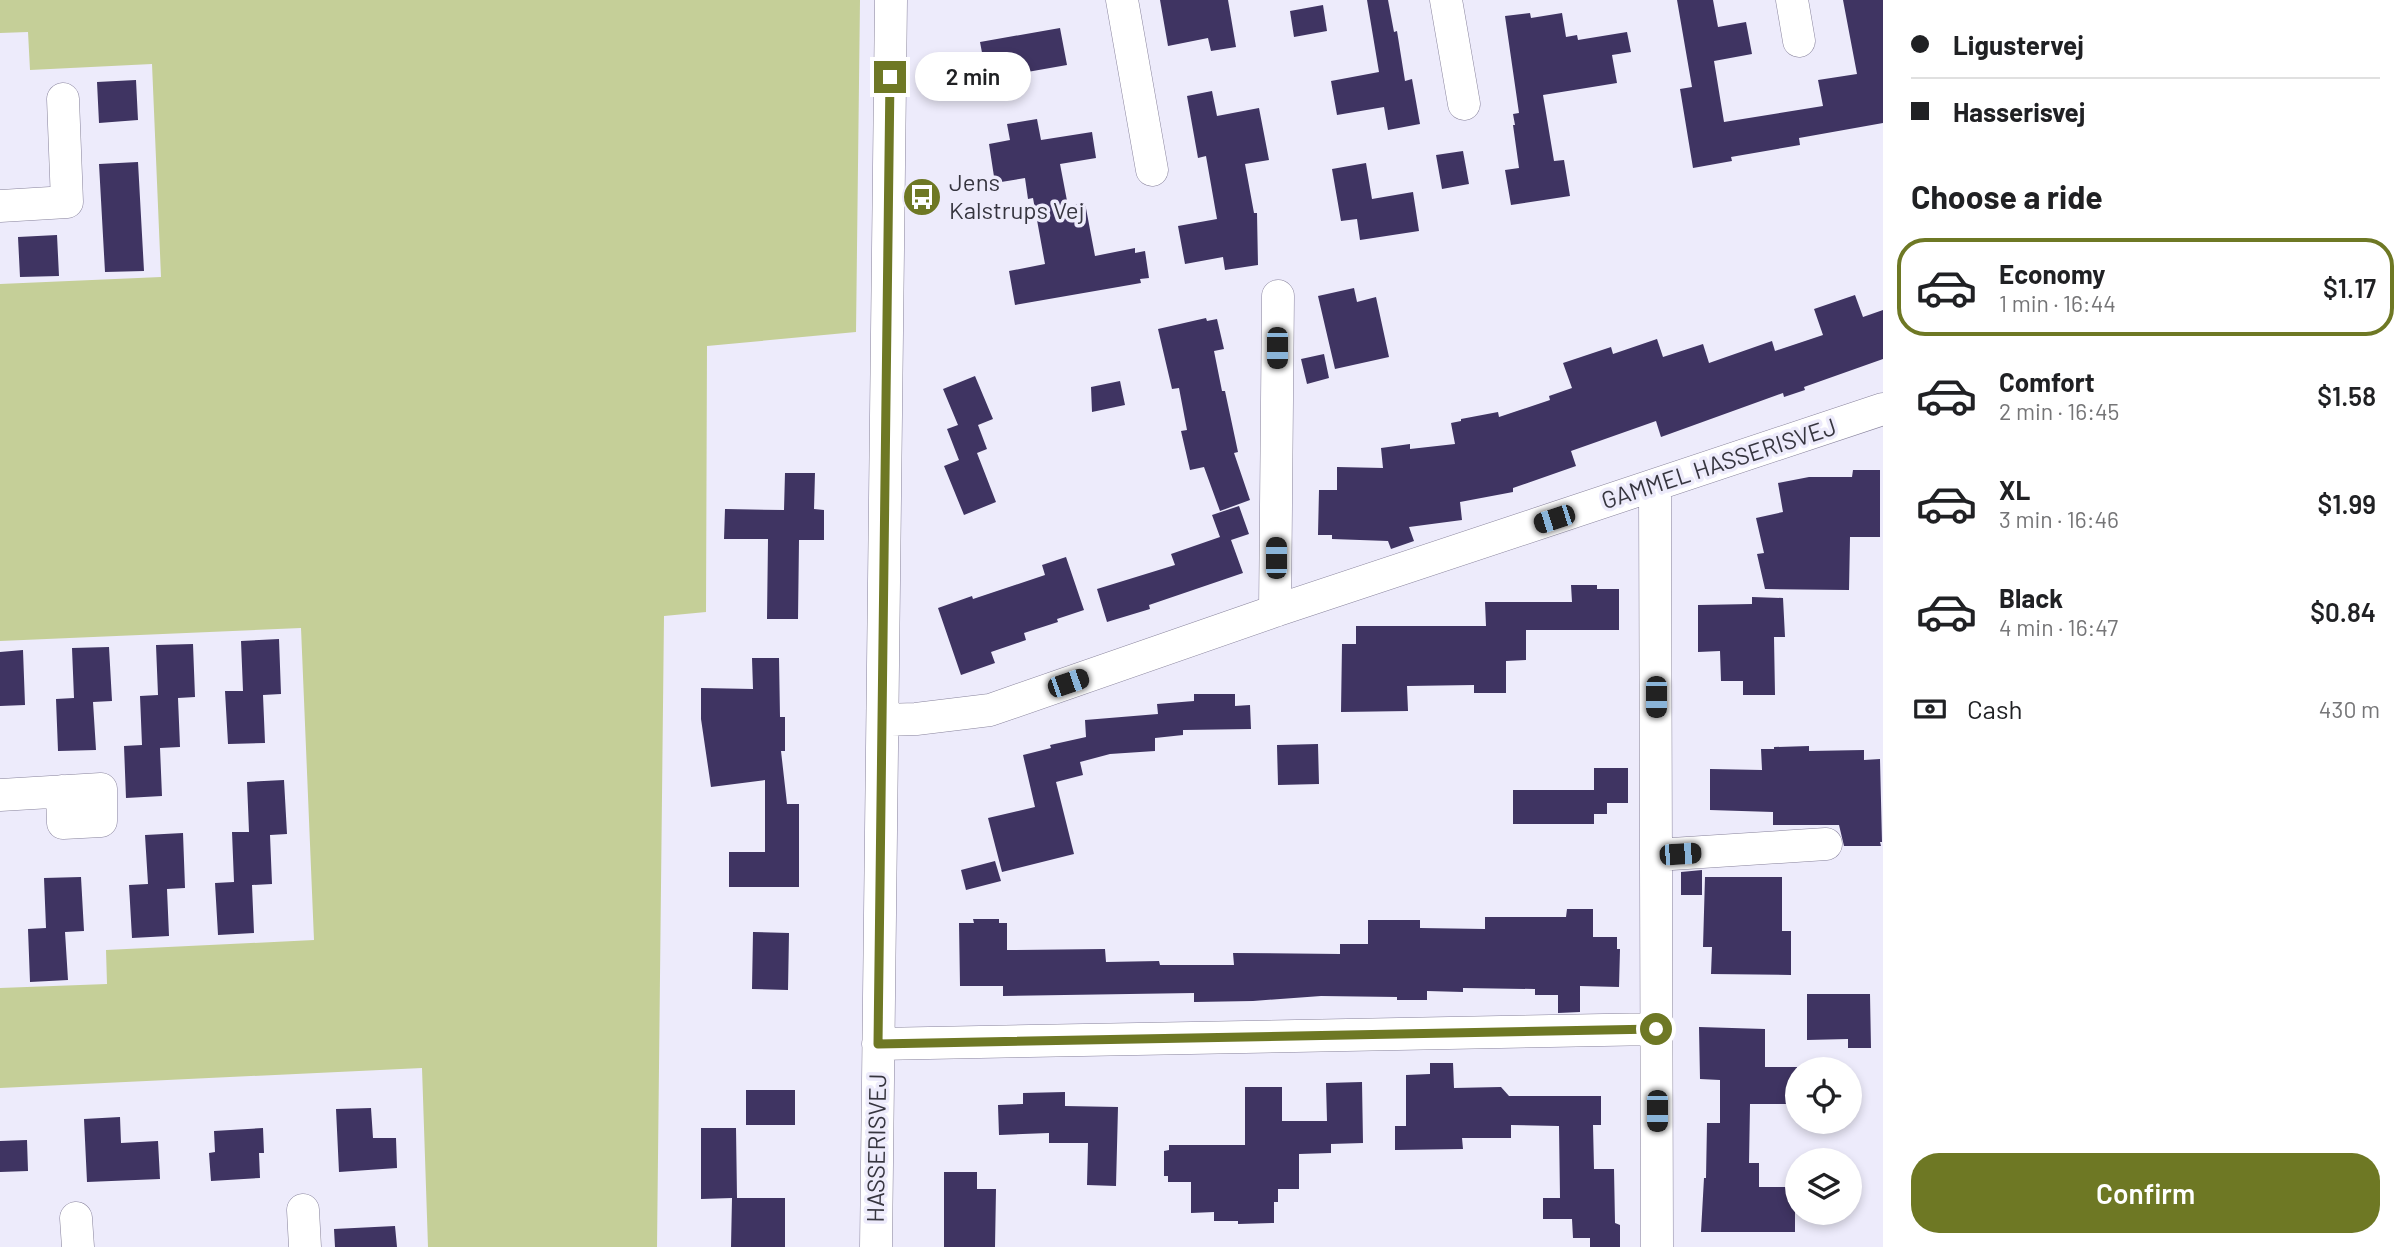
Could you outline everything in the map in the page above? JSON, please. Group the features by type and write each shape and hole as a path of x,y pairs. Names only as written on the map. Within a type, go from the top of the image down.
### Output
{"street":[{"name":"HASSERISVEJ","path":"876,1247 891,0"},
{"path":"1122,0 1152,170"},
{"path":"1446,0 1464,104"},
{"path":"1792,0 1799,41"},
{"path":"0,206 67,202 63,99"},
{"path":"1275,611 1278,296"},
{"name":"GAMMEL HASSERISVEJ","path":"883,720 990,710 1275,611 1883,410"},
{"path":"1655,486 1657,1247"},
{"path":"0,795 62,791"},
{"path":"1656,856 1826,844"},
{"path":"878,1044 1656,1029"},
{"path":"303,1210 305,1247"}],"green space":[{"path":"0,0 860,0 856,332 707,346 706,612 664,616 657,1247 428,1247 422,1068 0,1088 0,988 107,984 106,950 314,940 301,628 0,641 0,284 161,277 152,64 30,70 28,32 0,33"}],"building":[{"path":"1160,0 1228,0 1236,47 1211,51 1208,38 1168,46"},
{"path":"1367,0 1388,0 1394,32 1397,31 1405,81 1412,79 1420,124 1388,130 1384,107 1337,115 1331,81 1379,72"},
{"path":"1677,0 1713,0 1718,27 1746,22 1752,54 1714,61 1724,122 1823,106 1818,80 1857,74 1843,0 1883,0 1883,123 1799,138 1800,145 1731,157 1732,161 1693,168 1680,89 1692,87"},
{"path":"1323,5 1327,31 1294,37 1290,11"},
{"path":"1530,13 1531,18 1562,13 1566,37 1577,35 1578,40 1627,32 1631,52 1612,55 1617,83 1543,95 1554,161 1564,160 1570,196 1511,205 1505,170 1519,168 1513,114 1519,113 1505,16"},
{"path":"1060,28 1067,65 987,79 980,42"},
{"path":"136,80 138,120 99,123 97,82"},
{"path":"1212,91 1217,116 1259,108 1269,160 1245,164 1254,213 1257,213 1258,265 1225,270 1223,257 1185,264 1178,226 1217,219 1206,156 1198,158 1187,96"},
{"path":"1037,119 1041,140 1092,132 1096,158 1060,164 1068,206 1085,203 1095,256 1135,248 1135,253 1145,251 1149,278 1140,279 1141,283 1015,305 1009,271 1045,264 1033,198 1028,199 1025,178 995,183 989,144 1010,140 1007,124"},
{"path":"1463,151 1469,184 1442,189 1436,155"},
{"path":"138,162 144,271 105,272 99,164"},
{"path":"1366,163 1372,199 1413,192 1419,231 1360,240 1357,219 1341,221 1332,169"},
{"path":"57,235 59,276 20,277 18,237"},
{"path":"1354,288 1357,302 1376,297 1389,357 1335,369 1318,296"},
{"path":"1855,295 1863,317 1883,310 1883,359 1804,387 1805,390 1784,397 1783,393 1661,437 1656,421 1571,451 1576,466 1513,488 1513,492 1460,502 1462,520 1409,527 1414,541 1391,549 1388,541 1332,539 1332,535 1318,535 1319,490 1337,490 1337,467 1383,468 1381,448 1410,444 1410,449 1455,444 1451,423 1498,412 1499,417 1550,400 1549,396 1572,388 1563,363 1611,347 1613,354 1657,339 1663,357 1703,344 1709,363 1772,341 1775,351 1823,335 1814,309"},
{"path":"1206,318 1207,321 1217,319 1224,349 1214,351 1238,452 1234,453 1250,500 1220,511 1204,467 1190,470 1181,431 1187,430 1179,388 1172,389 1158,329"},
{"path":"1324,354 1329,378 1307,384 1301,359"},
{"path":"975,376 993,419 978,425 987,449 977,453 996,502 964,515 944,466 959,460 947,429 958,425 943,389"},
{"path":"1120,381 1125,405 1092,412 1091,387"},
{"path":"1853,470 1880,470 1880,537 1850,537 1849,590 1765,589 1757,554 1764,553 1756,518 1783,512 1778,483 1809,477 1852,477"},
{"path":"785,473 815,473 814,509 824,510 824,540 799,540 798,619 767,619 768,539 724,539 725,509 784,510"},
{"path":"1239,506 1249,534 1231,540 1243,573 1149,605 1150,609 1107,622 1097,589 1175,565 1171,554 1220,537 1212,515"},
{"path":"1066,557 1084,610 1024,633 1026,640 991,652 995,663 961,675 938,608 1045,575 1042,565"},
{"path":"1571,585 1597,585 1597,589 1619,589 1619,630 1526,630 1526,660 1506,661 1506,693 1474,693 1474,685 1407,686 1408,711 1341,712 1342,644 1356,644 1356,626 1486,626 1485,602 1572,602"},
{"path":"1752,597 1783,598 1785,637 1774,637 1775,695 1743,695 1743,681 1721,681 1720,651 1698,652 1698,605 1752,604"},
{"path":"279,639 281,694 263,695 265,743 228,744 225,691 243,691 241,641"},
{"path":"193,644 195,697 178,698 180,747 160,748 162,796 126,798 124,746 142,745 140,696 158,695 156,645"},
{"path":"109,647 112,701 93,702 96,750 58,751 56,699 74,698 72,648"},
{"path":"23,650 25,705 0,706 0,652"},
{"path":"752,658 779,658 780,717 785,717 785,751 781,751 787,804 799,804 799,887 729,887 729,852 765,852 765,780 711,787 701,719 701,688 753,689"},
{"path":"1194,694 1235,694 1235,706 1250,705 1251,729 1183,730 1183,735 1155,738 1155,751 1110,754 1080,762 1083,775 1056,782 1074,854 1002,872 988,818 1035,807 1023,755 1051,748 1050,745 1086,737 1085,720 1158,714 1157,704 1194,701"},
{"path":"1318,744 1319,784 1278,785 1277,745"},
{"path":"1809,746 1809,751 1864,750 1864,760 1880,759 1881,846 1844,846 1839,825 1773,825 1773,812 1710,810 1710,769 1762,770 1761,749"},
{"path":"1594,768 1628,768 1628,803 1607,803 1607,814 1594,814 1594,824 1513,824 1513,790 1594,790"},
{"path":"284,780 287,834 270,835 272,884 252,885 254,933 218,935 215,883 234,882 232,832 249,832 247,782"},
{"path":"183,833 185,888 167,889 169,936 132,938 129,885 148,884 145,835"},
{"path":"995,861 1001,881 966,890 961,870"},
{"path":"1702,870 1702,895 1681,895 1681,872"},
{"path":"81,877 84,931 65,932 68,980 30,982 28,929 46,928 44,878"},
{"path":"1705,877 1782,877 1782,931 1791,931 1791,975 1711,974 1712,947 1703,947"},
{"path":"1567,909 1593,909 1593,937 1617,937 1617,949 1620,949 1619,987 1580,986 1580,1012 1558,1013 1558,995 1535,995 1535,989 1463,988 1463,992 1427,991 1427,1000 1321,996 1194,1002 1194,993 1003,996 1003,986 960,986 959,923 974,923 973,919 999,919 999,923 1007,923 1007,950 1105,949 1106,962 1159,961 1160,965 1234,965 1233,953 1340,954 1340,944 1368,944 1368,920 1420,920 1420,928 1485,929 1485,917 1566,917"},
{"path":"753,932 789,933 788,990 752,989"},
{"path":"1807,994 1870,994 1871,1048 1848,1048 1848,1039 1807,1040"},
{"path":"1699,1027 1765,1029 1765,1067 1785,1067 1785,1104 1750,1104 1749,1163 1759,1163 1759,1187 1785,1187 1785,1225 1795,1225 1795,1232 1701,1232 1707,1123 1720,1123 1720,1080 1700,1079"},
{"path":"1430,1063 1453,1063 1454,1088 1501,1087 1509,1096 1601,1096 1601,1125 1593,1125 1594,1169 1614,1169 1615,1223 1620,1225 1620,1247 1590,1247 1590,1238 1573,1238 1572,1219 1543,1219 1543,1198 1560,1198 1559,1126 1511,1125 1511,1138 1462,1138 1463,1149 1395,1150 1395,1126 1406,1126 1406,1075 1430,1074"},
{"path":"1362,1082 1363,1143 1331,1144 1331,1153 1299,1154 1299,1189 1278,1189 1278,1202 1274,1202 1274,1223 1238,1224 1238,1221 1214,1221 1214,1212 1191,1213 1191,1182 1168,1182 1168,1176 1164,1176 1164,1151 1169,1150 1169,1145 1245,1145 1245,1087 1282,1087 1282,1121 1327,1121 1326,1083"},
{"path":"746,1090 795,1090 795,1125 746,1125"},
{"path":"1065,1092 1065,1106 1118,1107 1116,1186 1087,1185 1088,1143 1049,1143 1049,1133 999,1135 998,1105 1023,1104 1023,1093"},
{"path":"371,1108 373,1138 396,1138 397,1168 339,1172 336,1109"},
{"path":"120,1117 121,1143 158,1141 160,1179 87,1182 84,1119"},
{"path":"263,1128 264,1153 259,1153 260,1178 211,1181 209,1153 215,1152 214,1131"},
{"path":"701,1128 736,1128 737,1198 785,1198 785,1247 731,1247 732,1198 701,1199"},
{"path":"27,1140 28,1171 0,1172 0,1141"},
{"path":"944,1172 977,1172 977,1189 996,1189 995,1247 944,1247"},
{"path":"395,1226 397,1247 335,1247 334,1229"}],"place":[{"name":"Jens Kalstrups Vej","path":"922,197"}],"route":[{"path":"890,77 878,1044 1656,1029"}]}
